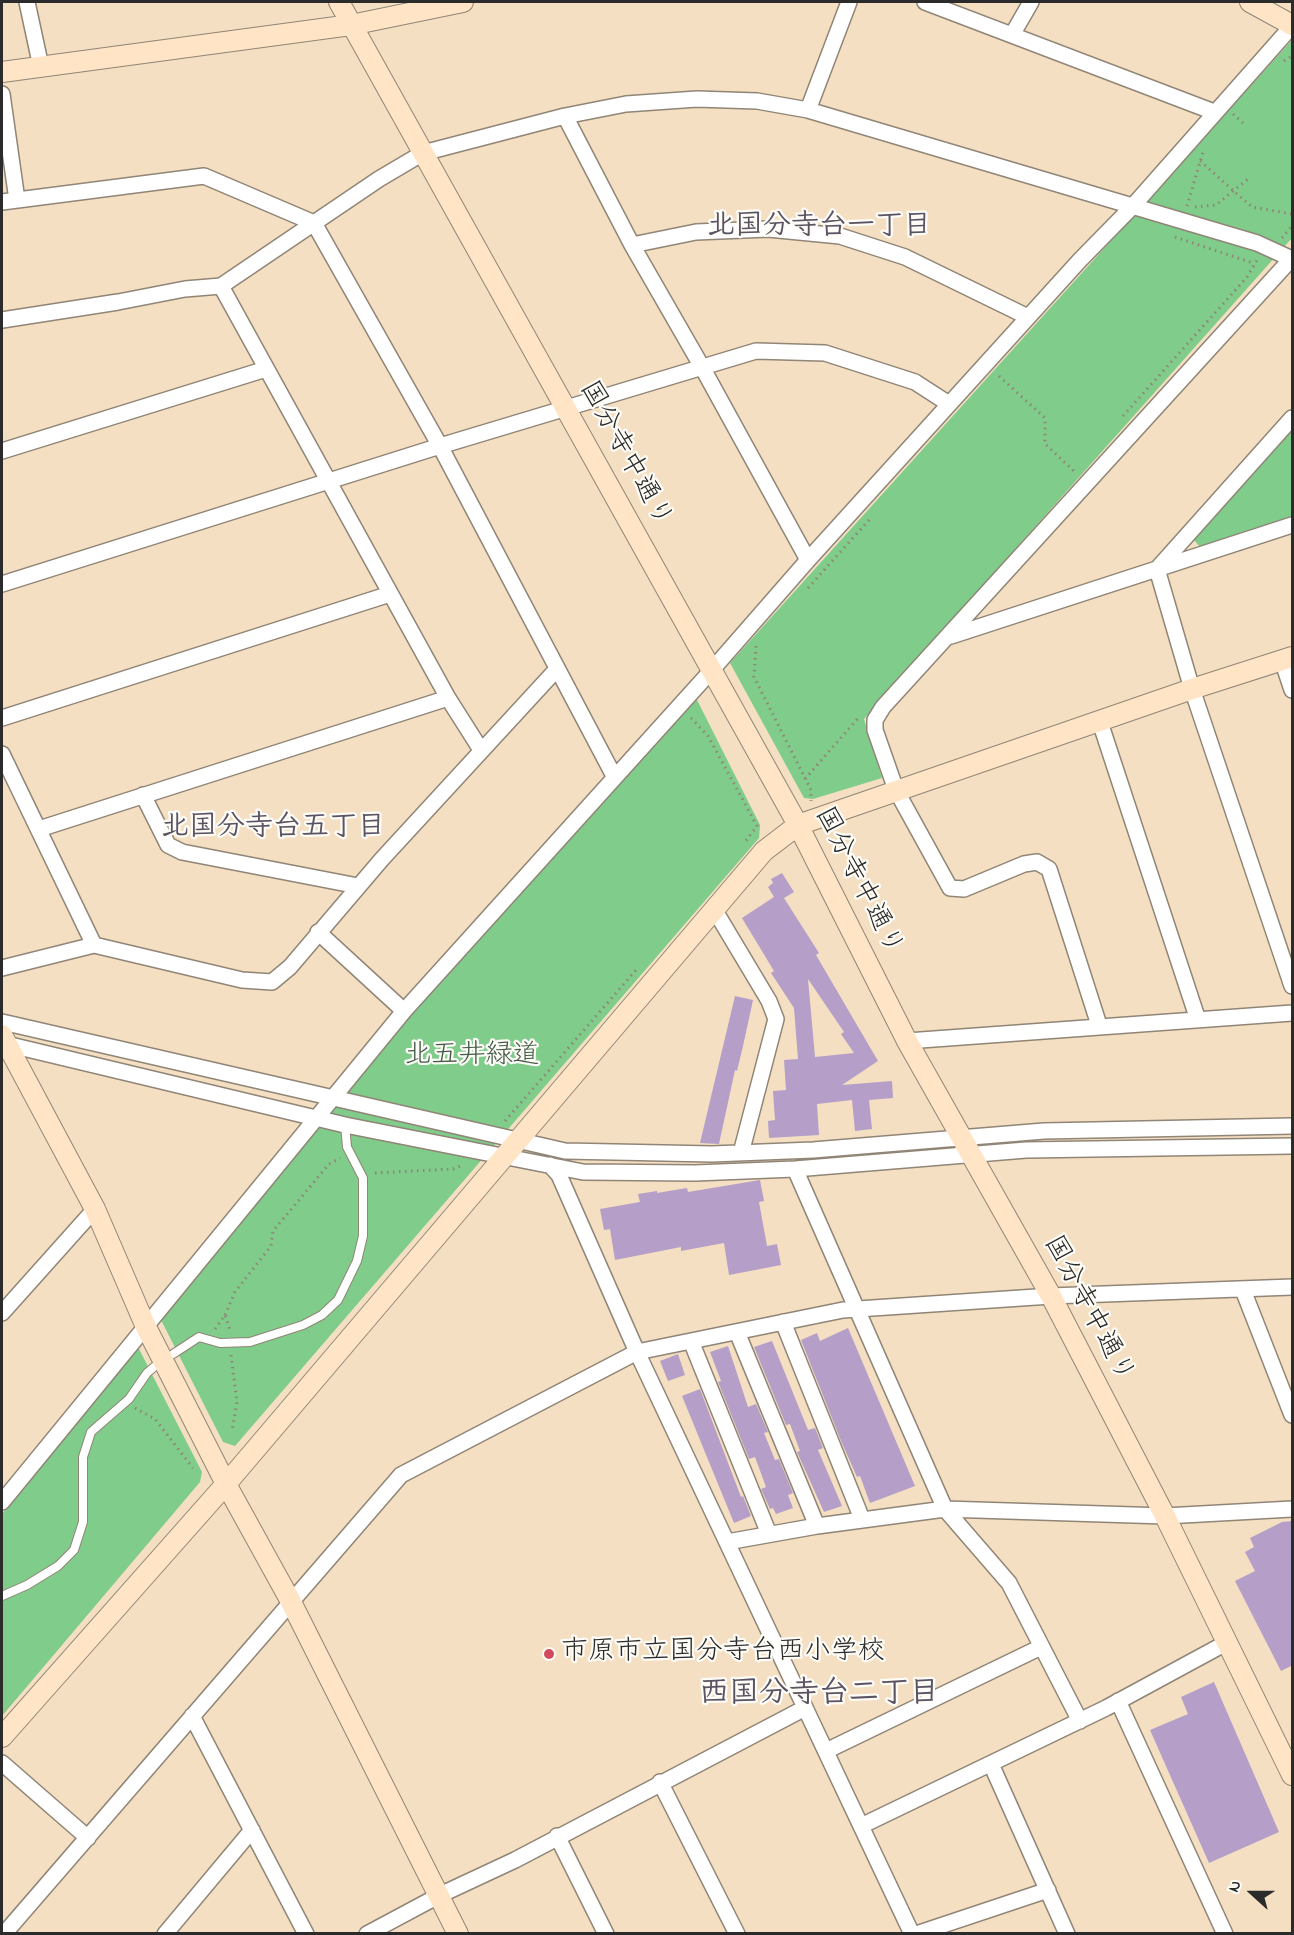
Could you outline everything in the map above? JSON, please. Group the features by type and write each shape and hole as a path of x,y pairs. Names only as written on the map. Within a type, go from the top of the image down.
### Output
{"street":[{"path":"27,2 40,67"},
{"name":"国分寺中通り","path":"339,2 567,407 798,825 907,1041 1051,1296 1165,1516 1293,1775"},
{"path":"2,72 351,26 463,2"},
{"path":"808,110 849,2"},
{"path":"925,2 1220,116"},
{"path":"1012,35 1031,2"},
{"path":"2,1502 404,1011 1028,317 1220,116 1293,26 1250,2"},
{"path":"2,94 18,200"},
{"path":"2,320 185,289 221,286 423,153 565,116 626,104 697,99 757,101 808,110 1257,243 1292,258 883,707 875,720 875,730 896,790 950,888 964,889 1024,864 1037,862 1049,869 1099,1025"},
{"path":"565,116 632,245 808,560"},
{"path":"2,202 204,176 314,223 440,446 556,670 614,776"},
{"path":"632,245 696,232 768,229 840,236 905,257 1028,317"},
{"path":"221,286 448,698 481,750"},
{"path":"2,584 440,446 756,351 825,352 915,382 949,404"},
{"path":"2,451 266,369"},
{"path":"1157,569 1293,418"},
{"path":"948,637 1293,525"},
{"path":"1157,569 1192,689 1293,986"},
{"path":"2,718 390,594"},
{"path":"2,1737 226,1484 765,850 798,825 1192,689 1287,659 1293,690"},
{"path":"2,968 94,945 242,980 272,981 290,967 358,885 556,670"},
{"path":"39,829 448,698"},
{"path":"1100,722 1198,1020"},
{"path":"2,754 94,945"},
{"path":"143,795 168,845 182,852 358,885"},
{"path":"714,909 769,1001 776,1019 741,1153"},
{"path":"318,932 404,1011"},
{"path":"907,1041 1099,1025 1293,1013"},
{"path":"2,1022 576,1152 741,1153 1044,1131 1293,1126"},
{"path":"4,1041 345,1125 550,1166 594,1172 695,1173 795,1169 1026,1150 1293,1146"},
{"path":"4,1041 95,1209 146,1327 226,1484 290,1600 458,1934"},
{"path":"550,1166 560,1174 638,1352 914,1934 1048,1890"},
{"path":"795,1169 860,1310 945,1509 1009,1583 1080,1721"},
{"path":"2,1313 95,1209"},
{"path":"4,1934 400,1475 638,1352 843,1310 1051,1296 1293,1287"},
{"path":"1244,1290 1286,1380 1293,1415"},
{"path":"783,1322 862,1519"},
{"path":"737,1332 817,1526"},
{"path":"691,1341 769,1534"},
{"path":"727,1542 862,1519 945,1509 1165,1516 1293,1509"},
{"path":"861,1826 1080,1721 1226,1643"},
{"path":"826,1751 1041,1647"},
{"path":"1118,1701 1224,1934"},
{"path":"367,1934 440,1895 515,1860 805,1708"},
{"path":"192,1716 306,1934"},
{"path":"2,1763 88,1838"},
{"path":"991,1764 1067,1934"},
{"path":"660,1782 737,1934"},
{"path":"165,1934 252,1830"},
{"path":"557,1836 606,1934"}],"lane":[{"path":"173,1354 199,1337 220,1343 250,1342 303,1325 322,1315 338,1300 357,1261 363,1236 361,1174 347,1147 345,1125"},
{"path":"2,1596 35,1581 58,1566 74,1550 83,1522 83,1458 91,1432 125,1403 154,1368"}],"path":[{"path":"1276,66 1293,56"},
{"path":"1220,116 1240,105"},
{"path":"1181,222 1203,151"},
{"path":"1200,161 1252,207 1293,214"},
{"path":"1187,206 1216,205 1235,192 1248,179"},
{"path":"1166,235 1253,263"},
{"path":"999,376 1045,418 1045,444 1074,471"},
{"path":"756,646 754,677 811,790 811,802"},
{"path":"679,706 708,736 757,826 741,849"},
{"path":"505,1121 643,962"},
{"path":"208,1338 225,1315 235,1292 271,1246 273,1231 329,1164 350,1153"},
{"path":"361,1174 453,1169 471,1162"},
{"path":"225,1315 234,1361 237,1402 232,1431"},
{"path":"125,1403 155,1419 193,1468"}],"green space":[{"path":"1292,40 1292,238 864,719 882,778 813,799 804,798 730,663"},
{"path":"1292,429 1292,516 1201,548 1194,540"},
{"name":"北五井緑道","path":"696,698 760,825 759,838 235,1446 223,1442 161,1320 412,1014"},
{"path":"138,1347 202,1472 200,1482 2,1716 2,1514"}],"building":[{"path":"782,873 794,892 784,898 819,953 816,955 878,1061 842,1085 892,1081 893,1098 869,1100 872,1129 855,1131 852,1100 817,1104 819,1135 769,1138 768,1121 775,1120 773,1091 786,1090 784,1060 798,1059 794,1008 771,973 774,971 742,918 774,897 768,887 773,883 771,879","holes":["808,979 844,1032 841,1034 854,1053 815,1057"]},
{"path":"735,996 753,1000 743,1046 737,1071 735,1070 719,1144 700,1143"},
{"path":"760,1180 764,1201 759,1202 767,1246 777,1244 781,1265 729,1275 724,1243 681,1251 681,1247 615,1260 610,1229 604,1230 600,1209 640,1202 638,1194 687,1188 688,1192"},
{"path":"848,1328 915,1486 870,1503 860,1476 857,1477 841,1441 801,1340 817,1333 820,1341"},
{"path":"772,1341 808,1430 815,1428 823,1448 818,1450 842,1506 824,1512 797,1452 800,1451 790,1424 786,1425 754,1347"},
{"path":"728,1346 748,1407 756,1404 768,1432 764,1433 775,1460 779,1459 793,1493 788,1495 793,1508 776,1514 773,1508 770,1509 761,1489 766,1487 755,1457 749,1459 718,1382 721,1381 710,1352"},
{"path":"678,1354 685,1375 668,1381 660,1361"},
{"path":"700,1389 741,1497 743,1496 751,1516 734,1523 682,1396"},
{"path":"1293,1521 1293,1665 1281,1671 1235,1581 1255,1571 1245,1552 1254,1547 1250,1538 1282,1522"},
{"path":"1214,1682 1279,1832 1209,1863 1150,1730 1188,1714 1181,1697"}],"place":[{"name":"市原市立国分寺台西小学校","path":"549,1654"}],"district":[{"name":"北国分寺台一丁目","path":"819,228"},
{"name":"北国分寺台五丁目","path":"273,829"},
{"name":"西国分寺台二丁目","path":"819,1696"}]}
